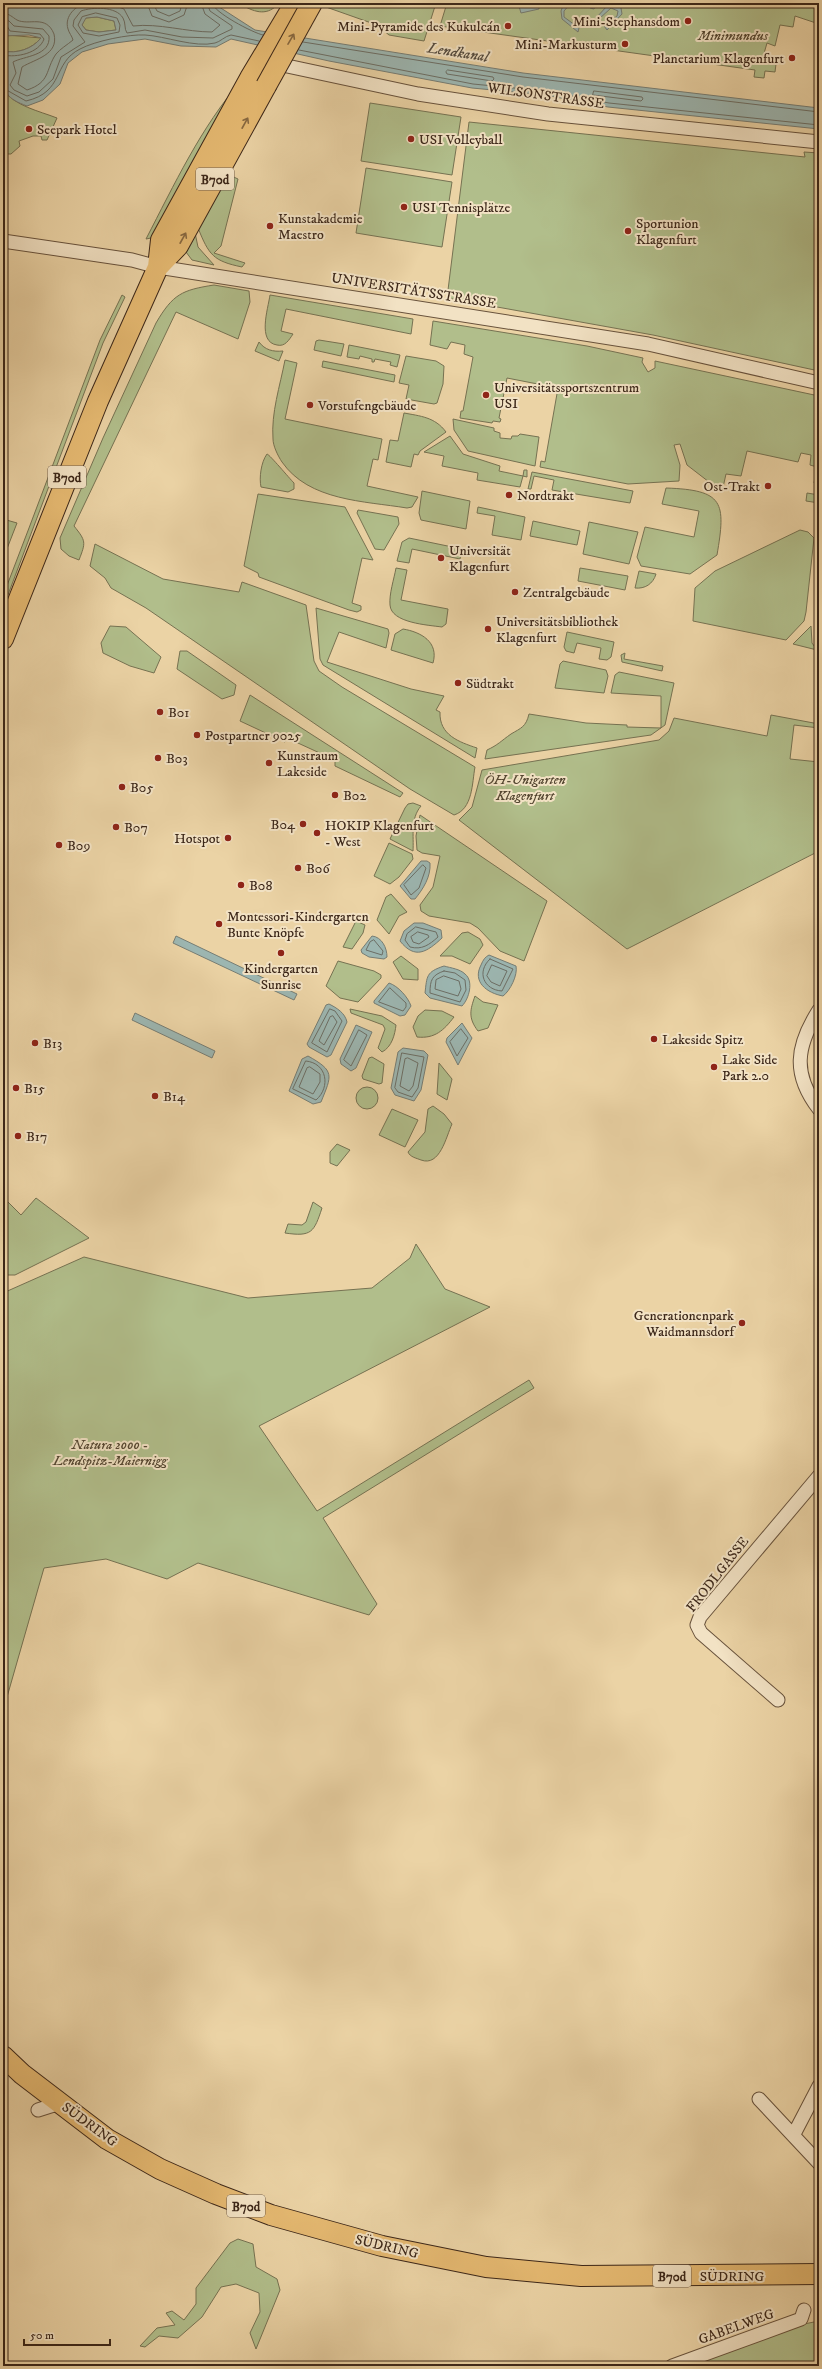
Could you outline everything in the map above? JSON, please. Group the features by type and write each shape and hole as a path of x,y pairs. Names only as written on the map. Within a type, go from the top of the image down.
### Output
{"main road":[{"name":"B70d","path":"3,639 98,401 158,267 178,246 295,3"},
{"name":"B70d","path":"258,82 312,3"},
{"name":"SÜDRING","path":"3,2056 22,2074 107,2139 160,2169 216,2194 271,2215 382,2246 486,2267 581,2276 819,2274"}],"street":[{"name":"WILSONSTRASSE","path":"271,62 418,94 548,114 819,142"},
{"name":"UNIVERSITÄTSSTRASSE","path":"3,241 132,260 158,267 648,344 819,383"},
{"path":"819,1010 806,1034 800,1061 801,1079 809,1096 819,1109"},
{"name":"FRODLGASSE","path":"778,1700 701,1633 697,1625 700,1617 819,1476"},
{"path":"794,2134 819,2086"},
{"path":"759,2099 794,2134 819,2162"},
{"path":"38,2110 60,2103"},
{"name":"GABELWEG","path":"672,2366 801,2319 804,2310"}],"green space":[{"path":"250,3 279,3 271,10 262,12 252,10 242,5"},
{"path":"329,3 436,3 424,41 389,35 377,25 326,7"},
{"name":"Minimundus","path":"447,3 819,3 819,24 795,16 793,27 780,25 775,46 767,43 763,57 771,59 776,64 775,72 765,71 764,78 754,77 755,70 440,26"},
{"path":"97,17 114,21 116,30 99,32 86,30 82,25 85,18"},
{"path":"7,35 41,38 29,48 8,52 3,51 3,36"},
{"path":"241,81 201,147 151,238 146,239 178,177 201,137 213,118"},
{"path":"3,90 8,96 21,104 57,118 47,140 42,140 41,136 33,136 19,141 20,146 11,154 3,154"},
{"name":"USI Volleyball","path":"370,103 461,117 452,175 361,161"},
{"name":"Sportunion Klagenfurt","path":"469,122 805,157 804,152 819,153 819,371 653,335 447,298"},
{"name":"USI Tennisplätze","path":"366,168 452,182 442,247 356,233"},
{"path":"225,173 238,179 221,246 214,253 245,263 242,267 224,262 213,255 205,245 198,228"},
{"path":"194,228 198,247 214,265 192,260 186,252"},
{"path":"214,285 249,291 250,302 238,339 176,312 74,526 84,542 79,560 69,556 61,549 60,538 103,438 156,323 162,313 179,295 194,289"},
{"path":"122,295 125,297 103,343 3,608 3,596 100,340"},
{"path":"270,295 413,319 411,334 286,309 281,331 293,334 285,344 277,345 271,343 265,332"},
{"path":"433,321 587,346 643,358 642,362 648,372 655,368 655,361 819,396 819,484 814,483 817,467 810,465 811,455 801,453 798,462 747,451 741,476 726,474 722,492 687,465 680,444 674,445 680,465 679,481 628,484 540,467 541,461 545,462 558,388 507,378 499,418 501,419 500,422 493,421 492,423 460,418 461,411 463,411 473,357 464,354 465,345 451,342 447,349 430,345"},
{"path":"319,340 344,344 341,356 314,350 316,341"},
{"path":"259,342 270,350 283,351 279,361 255,351"},
{"path":"349,345 400,355 397,367 390,365 391,362 375,359 374,362 372,362 372,359 360,356 359,359 347,357"},
{"path":"406,356 436,361 444,366 443,384 437,403 434,404 406,399 409,385 399,383"},
{"path":"285,360 297,363 285,419 382,439 378,460 373,459 367,486 418,497 412,507 407,508 338,497 307,485 293,475 277,454 273,439 273,419"},
{"path":"323,361 395,375 394,382 322,367"},
{"path":"404,413 421,416 432,420 446,432 420,451 418,455 414,454 411,467 386,462 390,440 398,441"},
{"path":"453,419 494,428 494,431 500,433 500,438 511,439 512,436 518,436 520,434 539,437 535,466 468,451 454,430"},
{"path":"450,436 463,454 500,466 499,471 523,476 520,487 477,480 478,473 442,466 444,456 424,452"},
{"path":"267,454 294,483 294,489 288,492 261,487 261,470 263,461"},
{"path":"524,470 527,470 527,477 523,476"},
{"path":"532,472 633,491 630,503 552,490 554,480 534,476 531,489 528,489"},
{"path":"666,488 685,489 710,496 717,502 720,511 720,537 717,555 690,574 641,566 637,557 645,527 694,537 699,511 662,504"},
{"path":"422,491 470,501 466,529 421,520 419,513"},
{"path":"807,493 819,495 819,503 806,501"},
{"path":"258,494 345,507 373,560 362,558 352,603 361,606 361,610 357,612 349,610 259,577 258,573 244,566"},
{"path":"478,507 525,517 521,540 492,535 495,516 477,513"},
{"path":"358,510 398,517 399,524 384,550 375,549 357,513"},
{"path":"3,519 17,523 3,559"},
{"path":"533,521 580,531 577,545 530,536"},
{"path":"589,522 638,532 629,564 583,554"},
{"path":"800,530 808,532 814,538 806,612 804,621 786,640 693,621 695,588 715,571"},
{"path":"409,538 462,549 460,559 412,549 409,563 397,561 402,542"},
{"path":"95,544 163,579 239,592 242,582 306,605 314,661 319,671 342,687 475,767 472,788 465,807 454,815 410,789 146,608 111,588 105,578 90,566"},
{"path":"396,568 407,570 401,600 448,609 446,624 442,627 411,622 397,616 392,611 390,596"},
{"path":"580,568 628,576 625,590 578,581"},
{"path":"639,571 656,574 653,581 648,585 642,588 635,588"},
{"path":"316,608 388,629 389,633 386,648 339,632 327,662 411,689 444,696 436,710 440,712 443,726 451,736 457,740 477,748 475,758 323,665 320,659"},
{"path":"110,626 126,627 161,657 154,673 130,666 103,653 101,643"},
{"path":"811,626 812,643 817,650 793,644"},
{"path":"403,629 410,630 427,639 433,649 433,663 391,650 395,634"},
{"path":"567,632 614,642 611,657 607,660 599,659 601,648 577,643 574,653 566,651 564,647"},
{"path":"180,651 187,651 236,685 234,695 222,699 177,669"},
{"path":"625,653 624,659 663,666 662,671 622,662 621,655"},
{"path":"563,661 606,670 608,676 604,693 555,688 560,664"},
{"path":"619,672 674,683 665,725 661,728 661,696 611,693 615,675"},
{"path":"250,695 403,793 400,797 335,766 335,760 287,738 285,742 240,721"},
{"path":"529,714 586,723 627,725 627,727 661,728 651,735 485,759 487,750 523,727"},
{"name":"ÖH-Unigarten Klagenfurt","path":"771,715 819,724 819,728 794,725 790,759 819,762 819,851 627,949 459,820 472,807 482,770 659,740 669,731 674,718 767,736"},
{"path":"413,803 421,806 415,816 413,828 413,851 390,839 405,808 408,804"},
{"path":"420,815 547,901 524,961 500,951 478,928 470,923 429,916 421,911 420,905 433,887 440,856 422,853 417,850 416,836"},
{"path":"389,843 412,854 413,859 399,877 390,884 374,876"},
{"path":"391,894 407,912 399,916 389,934 377,920 386,897"},
{"path":"356,921 365,925 363,933 352,949 343,947"},
{"path":"468,932 480,939 483,945 470,964 452,956 440,956 462,933"},
{"path":"401,956 418,969 418,980 403,979 393,962"},
{"path":"338,961 374,971 381,975 381,978 358,1002 340,998 326,986"},
{"path":"475,996 483,1002 498,1005 488,1028 478,1031 471,1018"},
{"path":"350,1009 382,1016 396,1025 392,1040 385,1050 382,1052 378,1048 385,1029 383,1025 351,1013"},
{"path":"425,1010 442,1011 454,1017 443,1030 438,1033 429,1037 417,1037 413,1027 418,1016"},
{"path":"372,1057 384,1064 382,1083 379,1084 363,1079 362,1076 369,1058"},
{"path":"439,1063 452,1079 447,1100 437,1094"},
{"path":"367,1087 371,1088 377,1094 377,1102 371,1108 367,1109 363,1108 357,1102 356,1098 357,1094 363,1088"},
{"path":"433,1106 444,1114 452,1124 445,1143 438,1155 428,1161 421,1160 412,1156 408,1152 425,1132 428,1109"},
{"path":"392,1109 418,1120 405,1147 379,1135"},
{"path":"337,1144 350,1150 337,1166 330,1163 330,1152"},
{"path":"3,1197 21,1215 36,1198 89,1238 15,1275 3,1275"},
{"path":"313,1202 322,1208 314,1228 311,1231 301,1234 285,1233 288,1224 302,1225 306,1222"},
{"name":"Natura 2000 - Lendspitz-Maiernigg","path":"416,1244 445,1289 490,1307 259,1426 317,1511 529,1380 534,1388 323,1518 377,1604 369,1615 198,1563 167,1579 106,1559 44,1568 3,1711 3,1293 84,1257 248,1298 372,1288 410,1258"},
{"path":"238,2239 253,2244 256,2267 277,2279 280,2290 256,2349 250,2333 260,2312 259,2293 236,2284 221,2287 202,2317 178,2338 159,2336 145,2347 140,2346 157,2328 175,2325 166,2313 172,2311 184,2320 196,2304 196,2288 230,2243"},
{"path":"819,2321 819,2366 688,2366 804,2324"}],"water":[{"path":"3,3 159,3 169,7 176,3 213,3 255,30 523,73 819,108 819,129 608,107 545,95 472,88 329,61 231,39 216,47 181,46 145,39 108,44 82,52 68,63 60,84 43,100 27,106 15,101 7,94 5,90 4,85 7,72 3,66 3,51 14,52 24,50 29,48 41,38 29,35 3,36 3,32 5,31 3,24","holes":["97,17 114,21 116,30 99,32 86,30 82,25 86,18"]},
{"path":"518,3 538,3 539,9 521,13"},
{"path":"564,3 571,3 564,11 564,17 579,28 578,32 562,19 561,11"},
{"path":"589,3 615,3 621,8 622,14 607,30 604,26 617,16 618,11 611,8 599,19 596,18 607,6 596,4 594,9 590,8"},
{"path":"421,861 427,861 430,863 429,873 421,891 415,899 411,899 400,886"},
{"path":"414,923 423,923 441,930 442,938 426,950 421,952 411,951 400,941 404,931"},
{"path":"176,936 297,994 294,1000 173,943"},
{"path":"372,936 379,938 383,944 387,957 384,959 369,957 362,953 361,950"},
{"path":"489,955 516,966 516,974 513,982 503,996 497,995 483,986 478,977 483,960"},
{"path":"444,966 461,971 468,977 470,990 465,1003 462,1006 430,998 425,993 428,975 434,970"},
{"path":"389,983 399,989 410,1003 411,1006 405,1015 400,1016 374,1003"},
{"path":"329,1004 343,1013 347,1022 331,1055 327,1057 309,1047 307,1044 326,1005"},
{"path":"135,1013 215,1051 212,1058 132,1020"},
{"path":"462,1023 472,1038 458,1065 446,1042 447,1038"},
{"path":"356,1025 372,1032 356,1068 351,1071 341,1064 340,1059"},
{"path":"403,1048 424,1051 428,1055 421,1090 414,1101 395,1095 391,1088 398,1052"},
{"path":"308,1056 323,1066 329,1074 329,1080 321,1102 313,1104 289,1091 302,1059"}],"place":[{"name":"Mini-Stephansdom","path":"688,21"},
{"name":"Mini-Pyramide des Kukulcán","path":"508,26"},
{"name":"Mini-Markusturm","path":"625,44"},
{"name":"Planetarium Klagenfurt","path":"792,58"},
{"name":"Seepark Hotel","path":"29,129"},
{"name":"USI Volleyball","path":"411,139"},
{"name":"USI Tennisplätze","path":"404,207"},
{"name":"Kunstakademie Maestro","path":"270,226"},
{"name":"Sportunion Klagenfurt","path":"628,231"},
{"name":"Universitätssportszentrum USI","path":"486,395"},
{"name":"Vorstufengebäude","path":"310,405"},
{"name":"Ost-Trakt","path":"768,486"},
{"name":"Nordtrakt","path":"509,495"},
{"name":"Universität Klagenfurt","path":"441,558"},
{"name":"Zentralgebäude","path":"515,592"},
{"name":"Universitätsbibliothek Klagenfurt","path":"488,629"},
{"name":"Südtrakt","path":"458,683"},
{"name":"B01","path":"160,712"},
{"name":"Postpartner 9025","path":"197,735"},
{"name":"B03","path":"158,758"},
{"name":"Kunstraum Lakeside","path":"269,763"},
{"name":"B05","path":"122,787"},
{"name":"B02","path":"335,795"},
{"name":"B04","path":"303,824"},
{"name":"B07","path":"116,827"},
{"name":"HOKIP Klagenfurt - West","path":"317,833"},
{"name":"Hotspot","path":"228,838"},
{"name":"B09","path":"59,845"},
{"name":"B06","path":"298,868"},
{"name":"B08","path":"241,885"},
{"name":"Montessori-Kindergarten Bunte Knöpfe","path":"219,924"},
{"name":"Kindergarten Sunrise","path":"281,953"},
{"name":"Lakeside Spitz","path":"654,1039"},
{"name":"B13","path":"35,1043"},
{"name":"Lake Side Park 2.0","path":"714,1067"},
{"name":"B15","path":"16,1088"},
{"name":"B14","path":"155,1096"},
{"name":"B17","path":"18,1136"},
{"name":"Generationenpark Waidmannsdorf","path":"742,1323"}],"water label":[{"name":"Lendkanal","path":"458,52"}]}
